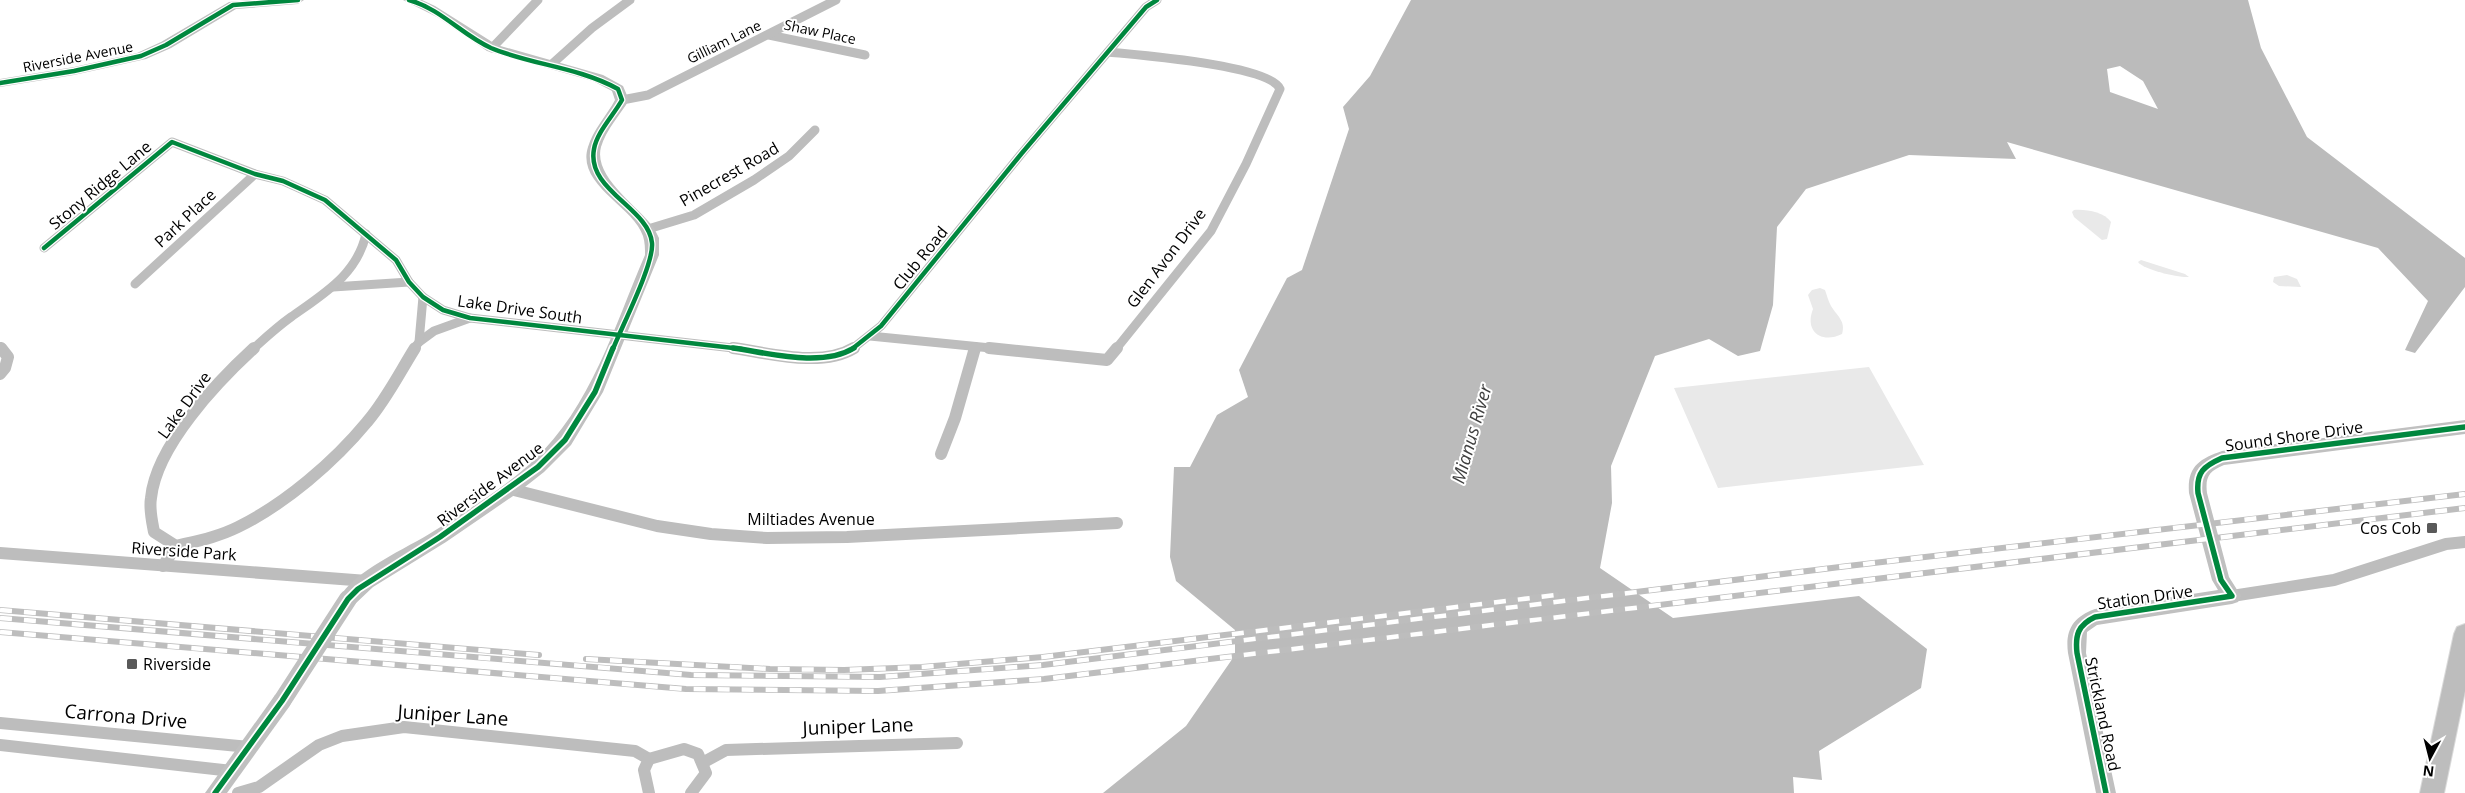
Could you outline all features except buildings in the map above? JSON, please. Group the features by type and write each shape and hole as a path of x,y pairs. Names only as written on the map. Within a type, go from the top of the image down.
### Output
{"highway":[{"path":"2432,793 2465,634"}],"main road":[{"name":"Riverside Avenue","path":"0,83 74,71 141,56 174,41 234,3"},
{"name":"Sound Shore Drive","path":"2232,596 2221,580 2198,492 2199,475 2208,464 2222,458 2465,427"},
{"name":"Station Drive","path":"2075,640 2082,624 2095,617 2232,596"},
{"name":"Riverside Avenue","path":"215,793 282,701 348,599"},
{"name":"Strickland Road","path":"2075,640 2106,793"}],"street":[{"name":"Riverside Avenue","path":"234,3 298,0"},
{"path":"408,0 432,10 476,40 492,48 598,78 618,89 622,100 594,148 592,161 601,178 648,229"},
{"path":"492,48 538,0"},
{"path":"552,64 592,28 630,0"},
{"name":"Gilliam Lane","path":"622,100 648,95 836,0"},
{"name":"Club Road","path":"620,334 816,359 841,355 856,347 870,336 1146,8 1158,0"},
{"name":"Shaw Place","path":"769,35 865,55"},
{"name":"Glen Avon Drive","path":"870,336 1107,360 1211,230 1246,164 1280,88 1276,82 1266,76 1234,68 1108,52"},
{"name":"Pinecrest Road","path":"648,229 694,215 754,180 789,156 815,130"},
{"name":"Lake Drive South","path":"172,142 255,174 283,181 325,200 396,260 410,282 424,297 442,310 470,318 620,334"},
{"name":"Stony Ridge Lane","path":"44,248 172,142"},
{"name":"Park Place","path":"135,284 255,174"},
{"name":"Riverside Avenue","path":"348,599 366,582 440,537 510,489 543,462 572,431 595,392 652,255 652,242 648,229"},
{"name":"Lake Drive","path":"176,546 154,532 150,513 152,488 182,430 222,379 278,327 333,287 357,259 365,245 366,234"},
{"path":"333,287 410,282"},
{"path":"419,342 424,297"},
{"path":"163,566 176,546 214,537 238,527 268,510 326,465 368,421 419,342 434,331 470,318"},
{"path":"0,347 8,357 7,363 0,374"},
{"path":"941,454 955,418 975,347"},
{"name":"Miltiades Avenue","path":"510,489 657,526 711,534 767,538 867,536 1118,523"},
{"name":"Station Drive","path":"2232,596 2334,580 2446,544 2465,542"},
{"name":"Riverside Park","path":"0,553 366,582"},
{"name":"Carrona Drive","path":"0,724 249,747"},
{"name":"Juniper Lane","path":"238,793 259,787 319,744 342,736 404,727 635,751 649,759"},
{"name":"Juniper Lane","path":"704,762 726,750 957,743"},
{"path":"0,745 232,771"},
{"path":"649,793 644,770 649,759 680,748 690,750 699,755 704,762 706,773 692,793"}],"shaded area":[{"path":"2074,210 2094,212 2108,219 2111,222 2107,239 2102,240 2074,217 2072,212"},
{"path":"2141,260 2189,277 2154,271 2138,262"},
{"path":"2287,275 2297,279 2301,287 2279,286 2273,282 2274,277"},
{"path":"1820,288 1825,290 1830,304 1842,322 1842,334 1835,337 1822,337 1813,330 1811,324 1813,309 1808,295 1812,290"},
{"path":"1869,367 1924,465 1718,488 1674,388"}],"water":[{"name":"Mianus River","path":"1411,0 2248,0 2261,48 2307,137 2465,258 2465,287 2415,353 2405,350 2428,301 2378,248 2007,142 2016,159 1909,155 1806,189 1777,227 1773,305 1760,351 1738,356 1709,339 1655,356 1611,466 1612,503 1600,568 1673,618 1859,596 1927,649 1921,688 1819,751 1822,780 1793,777 1794,793 1103,793 1186,726 1235,655 1235,630 1176,581 1170,557 1174,467 1190,467 1217,415 1248,397 1239,370 1287,278 1302,270 1349,129 1343,107 1370,76","holes":["2120,66 2143,81 2158,109 2110,92 2107,69"]}],"railway":[{"path":"0,618 691,675 880,677 1043,665 1848,566 2465,494"},
{"path":"0,632 686,689 878,691 1044,679 2465,508"},
{"path":"586,659 770,669 844,670 922,667 1043,657 1556,595"},
{"path":"0,610 539,655"}],"cycle path":[{"path":"0,83 74,71 141,56 166,45 233,5 298,0"},
{"path":"215,793 282,701 348,599 358,589 440,537 510,489 538,467 565,440 595,392 652,255 652,241 649,232 603,181 596,170 593,159 594,148 622,100 618,89 598,78 492,48 431,8 409,0"},
{"path":"44,248 172,142 255,174 283,181 325,200 396,260 409,282 423,297 443,310 470,318 664,339 816,359 833,357 849,351 862,343 881,326 1022,153 1146,7 1157,0"},
{"path":"2106,793 2077,653 2076,640 2078,630 2084,623 2095,617 2232,596 2221,580 2198,493 2197,481 2201,470 2208,464 2222,458 2465,427"}],"place":[{"name":"Cos Cob","path":"2432,528"},
{"name":"Riverside","path":"132,664"}]}
